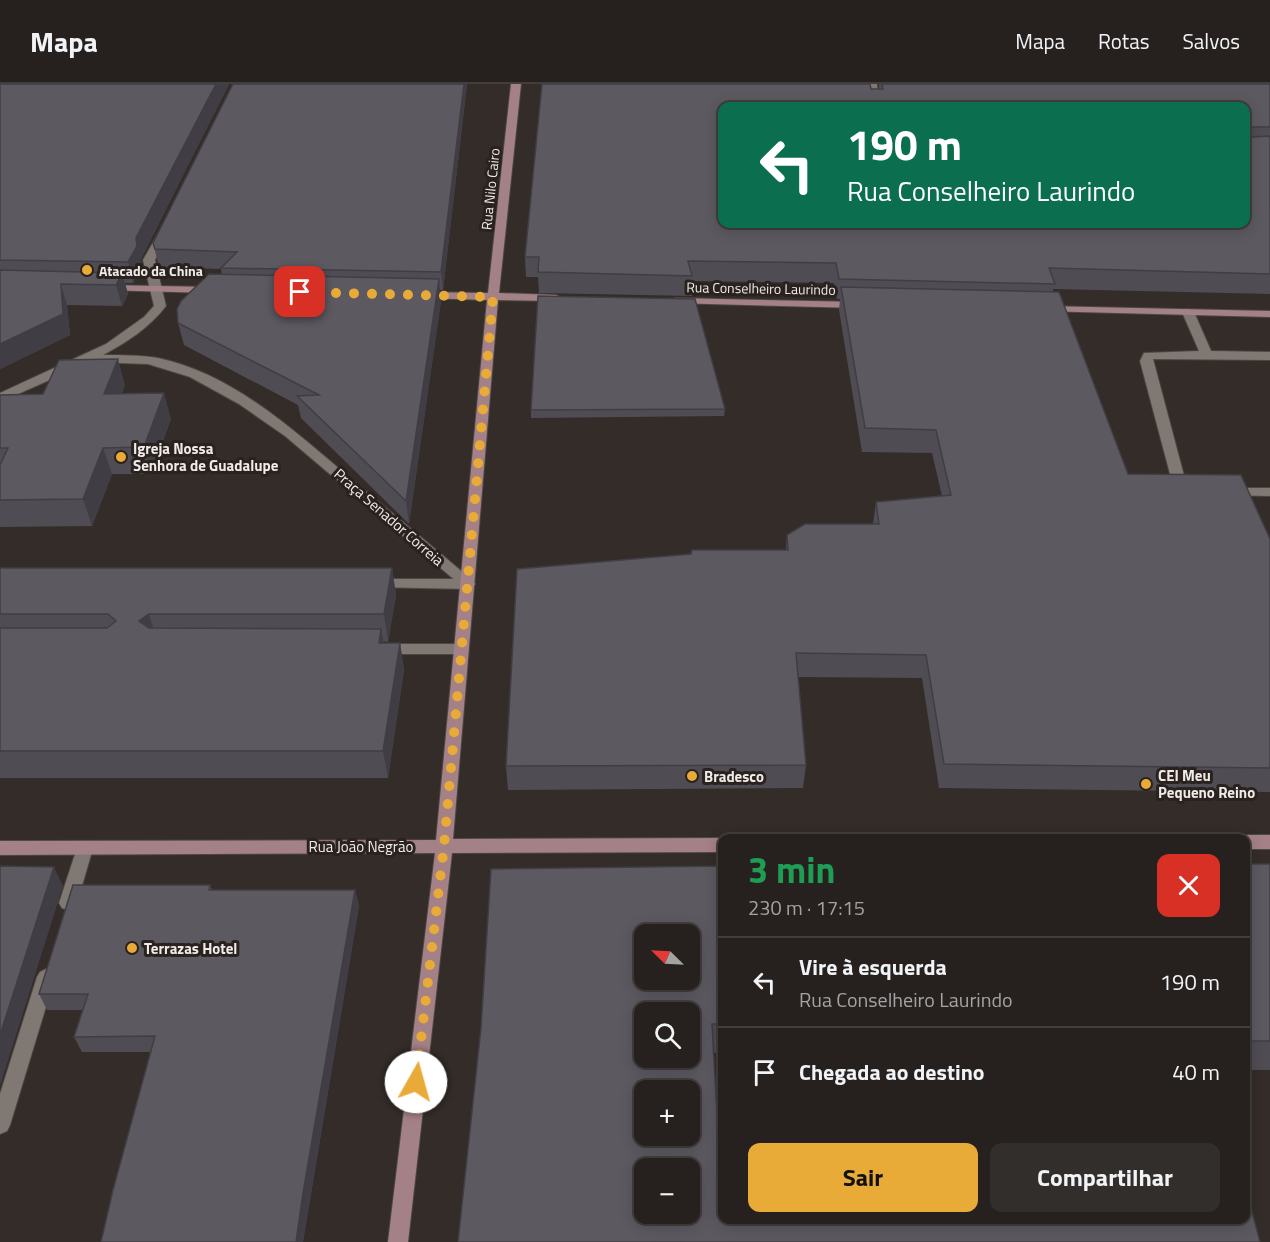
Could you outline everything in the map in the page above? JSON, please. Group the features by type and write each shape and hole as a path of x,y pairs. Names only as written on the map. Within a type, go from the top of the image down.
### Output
{"main road":[{"name":"Rua Nilo Cairo","path":"398,1242 444,846 493,297 516,84"},
{"path":"93,288 223,291"},
{"path":"407,295 570,299"},
{"name":"Rua Conselheiro Laurindo","path":"665,301 877,305"},
{"path":"1028,309 1270,314"},
{"path":"1250,842 1270,842"},
{"name":"Rua João Negrão","path":"0,848 718,844"}],"street":[{"path":"872,84 874,102"},
{"path":"0,398 130,335 152,320 160,306 149,261 170,219"},
{"path":"1188,312 1206,355"},
{"path":"1270,356 1154,355 1148,356 1146,361 1182,489 1209,492 1270,492"},
{"name":"Praça Senador Correia","path":"83,358 136,359 167,364 197,376 240,400 310,450 468,584"},
{"name":"Praça Senador Correia","path":"357,584 468,584"},
{"path":"368,649 462,649"},
{"path":"65,915 85,848"},
{"path":"0,1125 51,960"}],"building":[{"path":"0,84 216,84 136,238 137,246 128,262 0,260"},
{"path":"233,84 464,84 441,272 221,268 237,252 155,249 153,243"},
{"path":"542,84 870,84 871,89 883,89 882,84 1270,84 1270,127 1250,127 1252,137 1270,136 1270,274 1049,268 1055,284 839,279 836,263 688,261 692,276 538,272 539,257 525,257"},
{"path":"0,270 122,273 116,285 61,284 63,314 0,344"},
{"path":"209,274 439,279 406,501 297,396 319,395 178,323 177,309 181,301"},
{"path":"841,287 1059,292 1128,474 1241,475 1270,539 1270,768 944,764 926,655 796,653 806,765 506,766 517,569 691,554 692,550 788,550 787,535 805,524 879,524 876,502 951,495 936,430 865,428"},
{"path":"538,296 695,299 725,409 531,410"},
{"path":"118,359 104,394 164,393 144,447 103,448 83,499 0,500 0,465 8,448 0,448 0,395 43,394 59,360"},
{"path":"0,568 392,568 384,614 149,614 139,621 149,628 381,629 379,643 400,643 383,751 0,751 0,628 107,628 116,621 108,614 0,614"},
{"path":"1250,864 1270,864 1270,1041 1250,1041"},
{"path":"0,866 54,867 0,1035"},
{"path":"718,866 718,1024 712,1024 718,1131 718,1224 1250,1224 1250,1204 1260,1242 458,1242 481,1028 491,869"},
{"path":"73,885 210,885 209,890 355,890 296,1242 101,1242 155,1036 74,1037 88,994 39,994"}],"place":[{"name":"Atacado da China","path":"87,270"},
{"name":"Igreja Nossa Senhora de Guadalupe","path":"121,457"},
{"name":"Bradesco","path":"692,776"},
{"name":"CEI Meu Pequeno Reino","path":"1146,784"},
{"name":"Terrazas Hotel","path":"132,948"}],"route":[{"path":"300,292 493,297 444,846 416,1082"}]}
